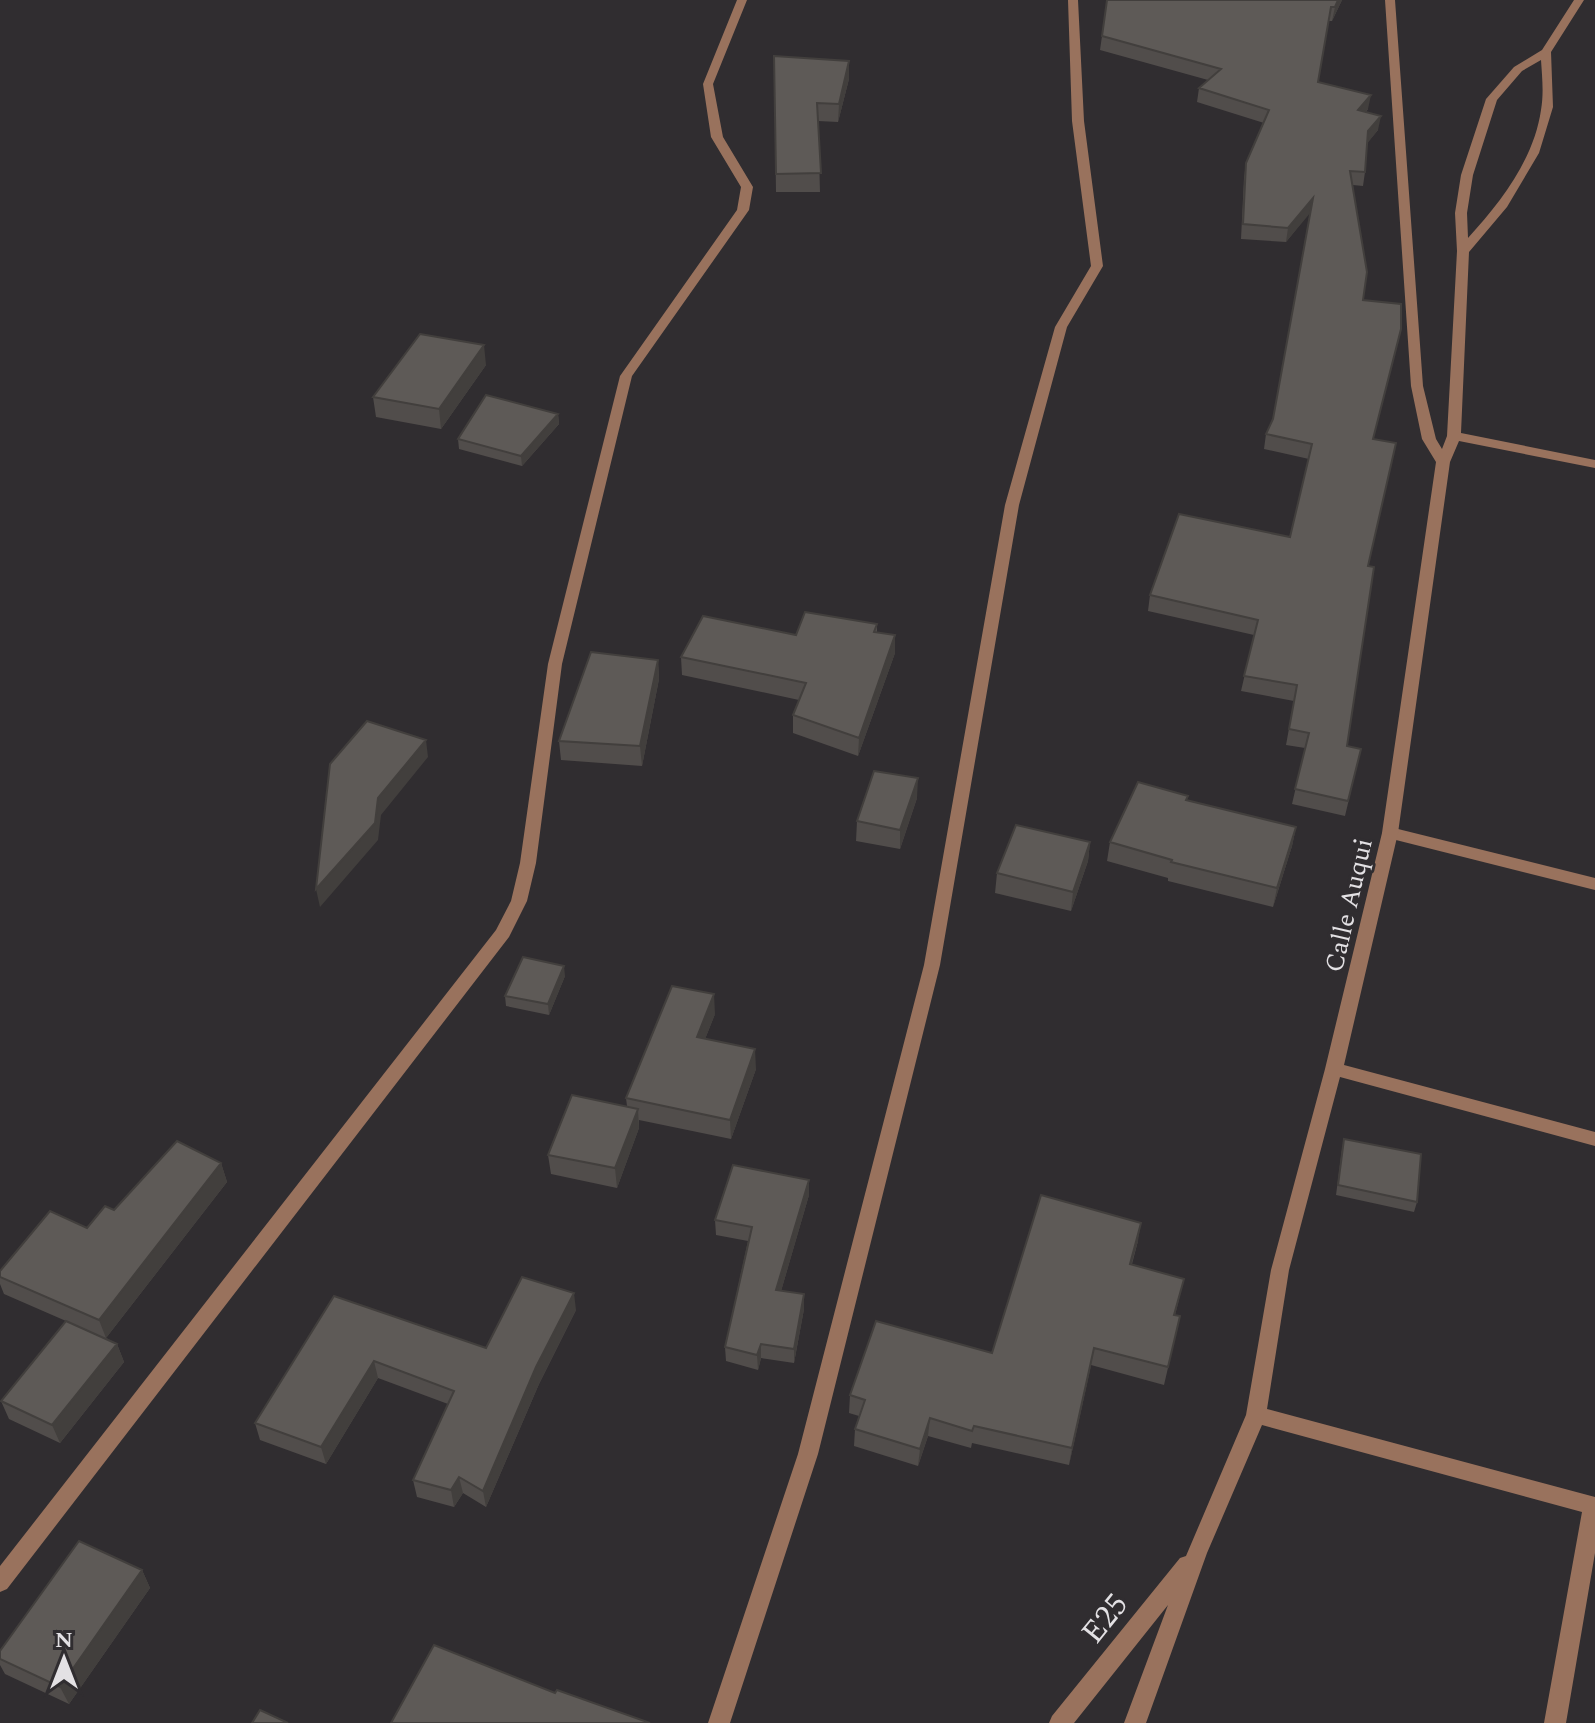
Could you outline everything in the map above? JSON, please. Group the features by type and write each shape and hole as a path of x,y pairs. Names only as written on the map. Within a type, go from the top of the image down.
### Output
{"street":[{"path":"0,1582 503,933 519,901 528,863 555,664 626,376 743,210 747,187 717,137 708,97 708,84 742,0"},
{"path":"719,1723 808,1454 932,965 1012,505 1061,327 1097,266 1078,121 1073,0"},
{"path":"1390,0 1417,386 1429,439 1443,462"},
{"name":"Calle Auqui","path":"1197,1553 1256,1415 1280,1270 1334,1069 1390,833 1443,462 1454,436 1463,251 1461,213 1467,175 1492,99 1518,69 1546,52 1579,0"},
{"path":"1463,251 1498,213 1528,167 1547,113 1546,52"},
{"path":"1454,436 1595,464"},
{"path":"1390,833 1595,884"},
{"path":"1334,1069 1595,1139"},
{"path":"1256,1415 1594,1506 1555,1723"},
{"path":"1135,1723 1197,1553"},
{"name":"E25","path":"1060,1723 1197,1553"}],"building":[{"path":"1107,0 1338,0 1335,7 1331,7 1318,82 1371,95 1358,110 1381,116 1368,131 1365,172 1350,171 1367,272 1363,300 1401,304 1401,329 1373,439 1396,443 1368,566 1374,567 1347,746 1361,749 1348,801 1295,789 1309,733 1289,729 1297,685 1244,676 1258,620 1150,595 1179,514 1290,537 1312,444 1266,434 1273,419 1313,198 1288,228 1243,224 1246,163 1269,110 1199,88 1221,69 1102,36"},
{"path":"774,56 849,61 839,104 817,103 821,173 776,174"},
{"path":"420,334 484,345 439,409 373,397"},
{"path":"486,395 558,414 521,456 458,439"},
{"path":"805,612 877,624 874,632 895,635 859,738 793,715 806,683 681,657 703,616 796,635"},
{"path":"591,652 658,660 640,746 559,741"},
{"path":"367,721 426,740 378,798 375,823 316,889 330,764"},
{"path":"874,771 918,778 900,830 857,821"},
{"path":"1138,782 1188,796 1186,800 1296,827 1277,888 1171,862 1110,842"},
{"path":"1016,825 1090,842 1073,892 997,873"},
{"path":"523,957 564,966 548,1004 505,996"},
{"path":"672,986 714,994 697,1037 755,1049 730,1120 626,1098"},
{"path":"572,1095 638,1109 615,1168 548,1155"},
{"path":"1344,1139 1421,1154 1417,1202 1338,1185"},
{"path":"177,1141 221,1163 99,1320 0,1277 0,1271 50,1211 87,1228 105,1206 114,1210"},
{"path":"733,1165 809,1180 776,1290 804,1294 794,1349 761,1344 757,1355 725,1347 752,1227 715,1220"},
{"path":"1041,1195 1141,1223 1130,1264 1184,1279 1174,1315 1180,1316 1168,1367 1094,1348 1072,1448 974,1426 972,1431 930,1418 920,1449 855,1429 865,1400 850,1395 876,1321 992,1353"},
{"path":"522,1277 574,1293 536,1367 483,1491 459,1477 451,1490 413,1480 454,1391 374,1361 321,1447 255,1423 334,1296 486,1348"},
{"path":"66,1321 117,1344 52,1425 1,1401"},
{"path":"79,1541 142,1570 60,1687 0,1659 0,1651"},
{"path":"434,1645 555,1693 557,1690 650,1723 391,1723"},
{"path":"260,1710 288,1723 252,1723"}]}
